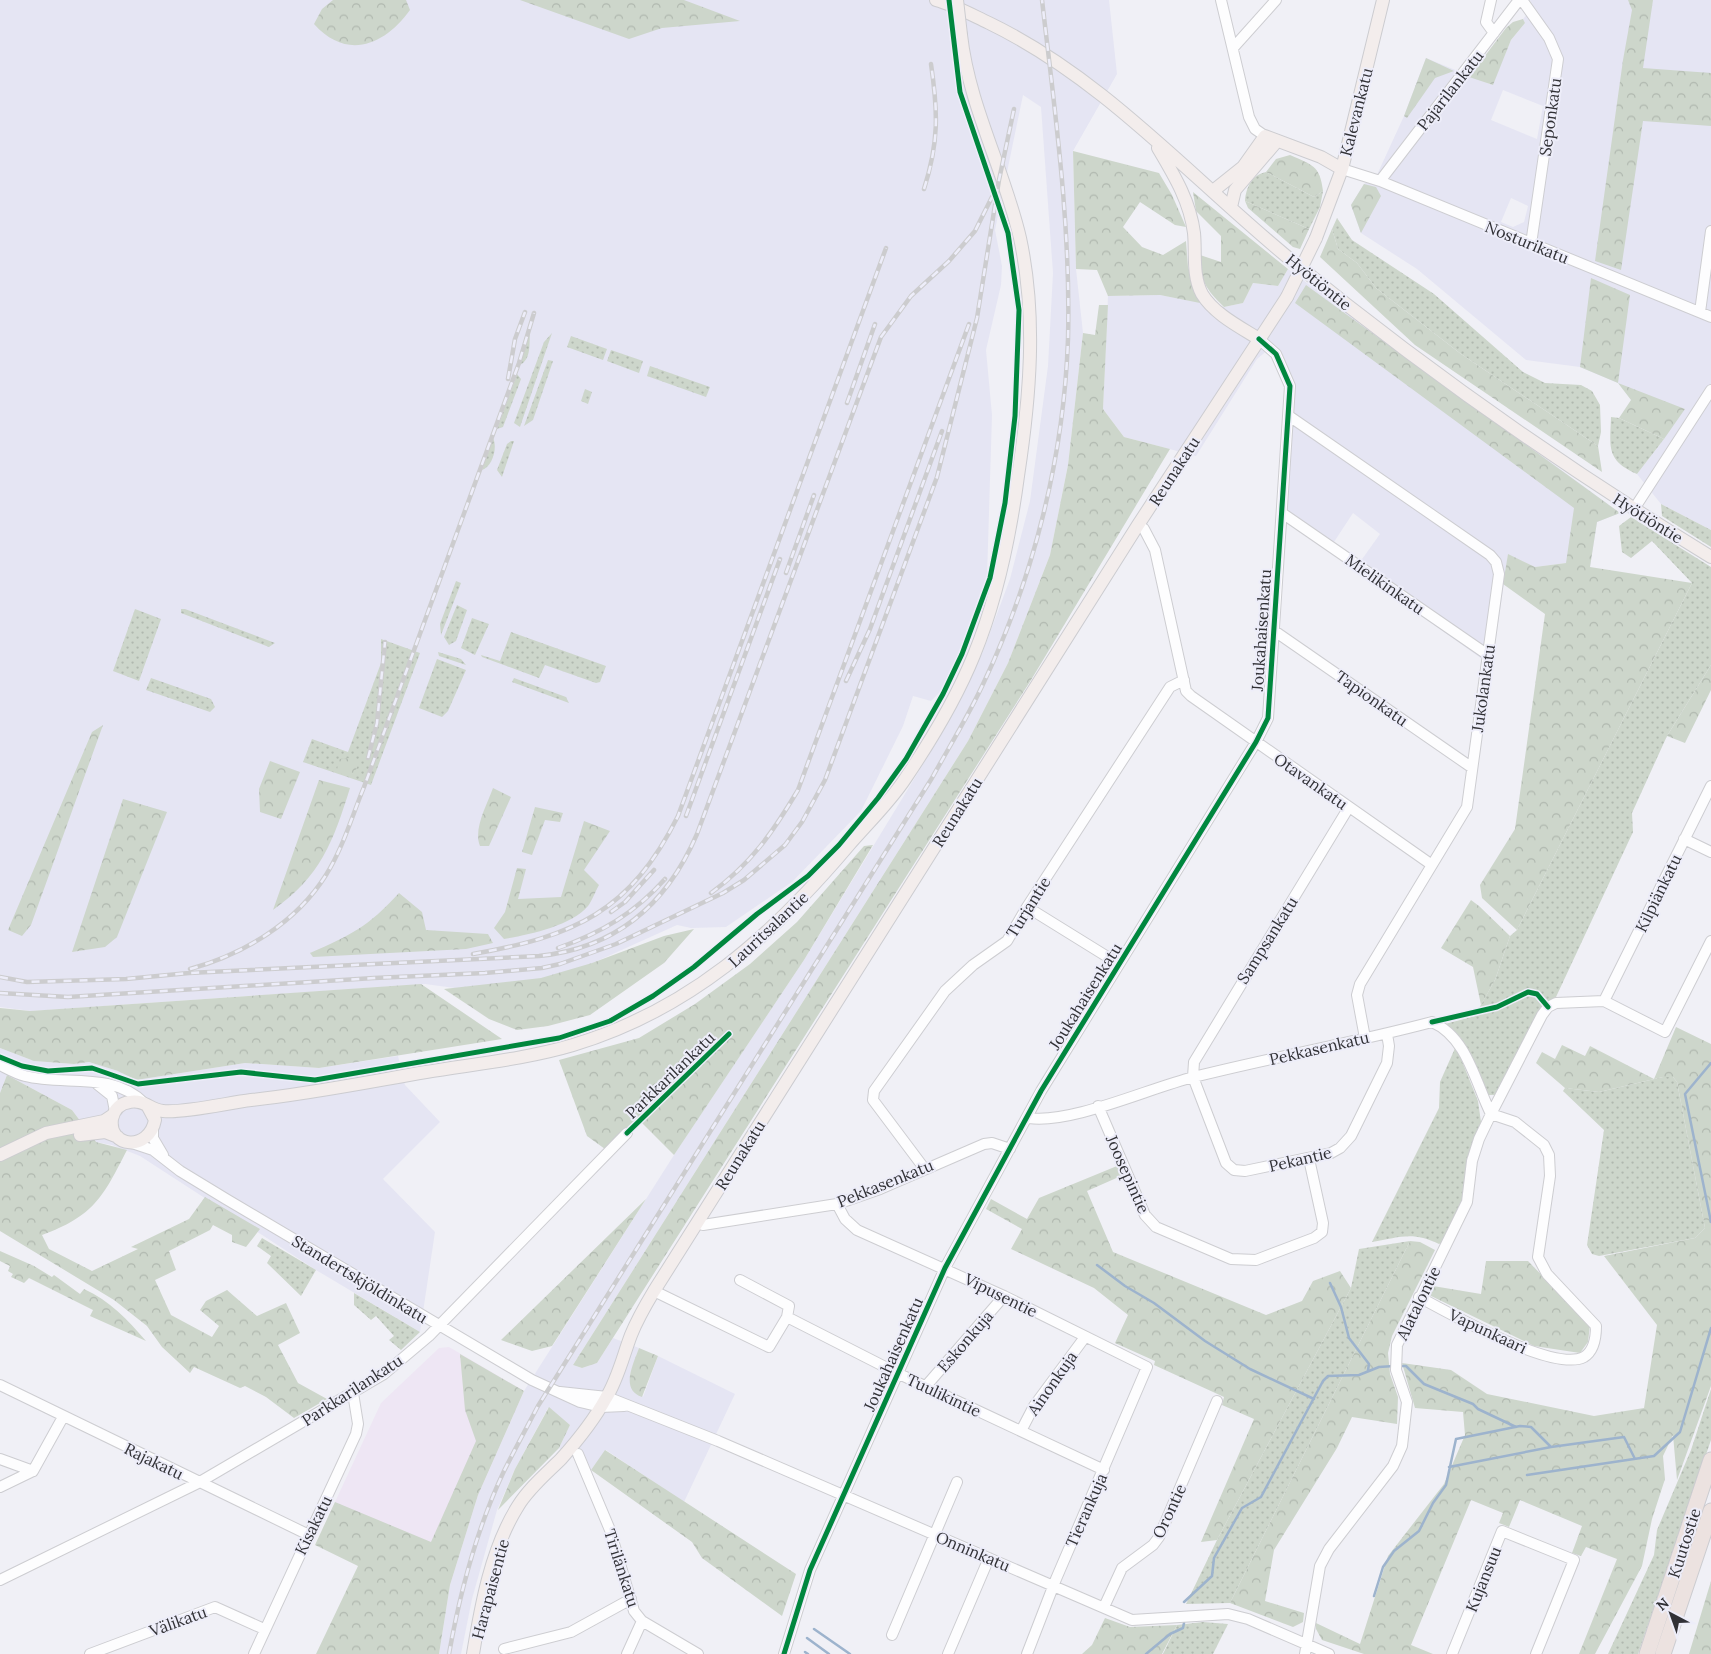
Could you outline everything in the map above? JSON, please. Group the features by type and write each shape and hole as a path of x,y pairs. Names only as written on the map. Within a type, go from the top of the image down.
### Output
{"highway":[{"name":"Kuutostie","path":"1647,1654 1711,1460"},
{"name":"Kuutostie","path":"1663,1654 1711,1511"}],"main road":[{"name":"Hyötiöntie","path":"936,0 1012,34 1046,55 1089,86 1152,138 1289,258 1422,363 1515,431 1634,509 1711,556"},
{"name":"Lauritsalantie","path":"153,1129 175,1118 270,1098 548,1051 600,1036 651,1014 701,985 749,950 817,883 903,782 939,724 974,656 997,582 1013,515 1028,409 1031,316 1020,242 1013,211 972,93 961,35 957,0"},
{"name":"Kalevankatu","path":"1323,222 1342,169 1384,0"},
{"path":"1152,138 1179,184 1187,203 1194,233 1195,265 1203,294 1221,315 1259,339"},
{"path":"1271,139 1322,157 1342,169"},
{"path":"1213,191 1243,167 1271,139"},
{"path":"1232,207 1235,190 1271,139"},
{"name":"Reunakatu","path":"604,1402 639,1316 654,1291 1138,526 1287,297 1323,222"},
{"name":"Lauritsalantie","path":"146,1104 166,1111 270,1098"},
{"path":"127,1102 146,1104 153,1115 153,1129 143,1140 132,1143 98,1131 43,1142 2,1154 46,1134 104,1121 127,1102"},
{"path":"114,1113 112,1126 118,1137"},
{"name":"Harapaisentie","path":"473,1654 494,1563 502,1537 518,1506 534,1486 582,1436 604,1402"}],"street":[{"path":"1221,0 1249,117 1255,129 1271,139"},
{"path":"1233,48 1276,0"},
{"path":"1491,0 1486,22 1494,33"},
{"name":"Pajarilankatu","path":"1380,181 1521,0"},
{"name":"Seponkatu","path":"1521,0 1550,38 1558,59 1531,244"},
{"name":"Nosturikatu","path":"1342,169 1380,181 1711,317"},
{"path":"1700,312 1711,231"},
{"name":"Joukahaisenkatu","path":"784,1654 808,1578 945,1268 1029,1118 1042,1091 1256,742 1268,718 1290,386 1285,371 1272,348 1259,339"},
{"path":"1634,509 1711,390"},
{"name":"Jukolankatu","path":"1289,416 1490,555 1496,562 1500,574 1471,767 1467,808 1360,984 1357,995 1365,1038"},
{"name":"Mielikinkatu","path":"1282,513 1488,655"},
{"name":"Otavankatu","path":"1138,526 1144,530 1154,550 1186,691 1432,866"},
{"name":"Tapionkatu","path":"1273,630 1471,767"},
{"name":"Turjantie","path":"924,1168 873,1100 874,1091 945,991 973,965 1007,941 1027,907 1170,687 1184,680"},
{"name":"Kilpiänkatu","path":"1604,1001 1711,786"},
{"name":"Sampsankatu","path":"1193,1077 1194,1062 1200,1049 1349,807"},
{"path":"1684,839 1711,852"},
{"path":"1027,907 1119,964"},
{"path":"1490,1114 1542,1014 1548,1007 1556,1003 1604,1001 1665,1032 1711,941"},
{"name":"Pekkasenkatu","path":"1029,1118 1054,1118 1193,1077 1387,1034 1432,1022 1453,1035 1490,1114"},
{"name":"Pekantie","path":"1193,1077 1226,1162 1234,1170 1245,1171 1309,1158 1336,1151 1351,1136 1387,1063 1389,1046 1387,1034"},
{"path":"0,1065 23,1076 46,1080 114,1085 133,1094 146,1104"},
{"path":"91,1082 108,1091 114,1100 114,1113"},
{"name":"Joosepintie","path":"1098,1106 1145,1216 1156,1227 1231,1259 1256,1260 1314,1238 1322,1232 1323,1223 1309,1158"},
{"name":"Alatalontie","path":"1305,1650 1320,1566 1329,1549 1392,1466 1402,1446 1406,1402 1396,1370 1397,1345 1467,1202 1472,1160 1490,1114"},
{"name":"Vapunkaari","path":"1419,1298 1523,1349 1539,1354 1574,1360 1589,1352 1596,1338 1596,1326 1547,1274 1538,1257 1550,1176 1549,1155 1544,1145 1515,1122 1490,1114"},
{"name":"Standertskjöldinkatu","path":"153,1129 153,1138 165,1158"},
{"name":"Parkkarilankatu","path":"0,1580 198,1483 353,1393 391,1368 438,1326 628,1133"},
{"name":"Standertskjöldinkatu","path":"132,1143 146,1146 203,1185 532,1380 580,1402 604,1402"},
{"name":"Pekkasenkatu","path":"698,1223 703,1225 837,1204 880,1189 924,1168 984,1144 992,1143 1010,1149"},
{"name":"Vipusentie","path":"837,1204 844,1219 857,1230 945,1268 1147,1367"},
{"path":"654,1291 769,1347 787,1317 789,1306 740,1280"},
{"name":"Eskonkuja","path":"926,1386 1004,1296"},
{"name":"Tuulikintie","path":"787,1317 898,1374 1104,1470"},
{"name":"Ainonkuja","path":"1021,1431 1034,1406 1085,1337"},
{"name":"Tierankuja","path":"1027,1654 1147,1367"},
{"name":"Rajakatu","path":"0,1385 198,1483 309,1535"},
{"name":"Kisakatu","path":"254,1654 356,1434 358,1424 353,1393"},
{"name":"Orontie","path":"1104,1607 1122,1568 1153,1546 1159,1537 1217,1401"},
{"name":"Onninkatu","path":"604,1402 624,1406 718,1441 1132,1620 1220,1615 1239,1616 1305,1650 1329,1654"},
{"path":"0,1487 32,1471 63,1417"},
{"name":"Tirilänkatu","path":"578,1454 610,1530 634,1611 642,1621 698,1654"},
{"path":"0,1459 32,1471"},
{"path":"892,1635 957,1482"},
{"name":"Kujansuu","path":"1452,1654 1502,1531 1574,1560 1536,1654"},
{"path":"948,1654 989,1558"},
{"path":"504,1650 571,1632 631,1599"},
{"name":"Välikatu","path":"90,1654 215,1607 264,1629"},
{"path":"627,1654 642,1621"}],"shaded area":[{"path":"0,0 1109,0 1117,74 1073,151 1076,269 1083,333 1068,465 1050,555 1008,663 968,741 573,1365 582,1368 597,1363 613,1338 639,1348 630,1374 643,1397 658,1356 735,1394 684,1502 606,1450 591,1470 559,1448 570,1425 548,1408 515,1469 497,1510 472,1599 461,1654 439,1654 450,1585 478,1495 524,1391 674,1155 804,960 942,733 982,654 1010,579 1030,501 1048,366 1053,273 1041,107 1023,95 995,230 1002,266 1001,285 986,350 992,415 987,577 958,657 944,688 931,701 913,696 903,726 861,811 792,882 726,927 691,928 677,925 564,976 477,991 425,984 31,1011 0,1007"},
{"path":"1530,0 1711,0 1711,530 1661,504 1637,474 1664,439 1618,383 1580,367 1526,360 1417,269 1361,233 1351,205 1364,184 1376,177 1404,116 1426,58 1492,85 1511,40 1525,23 1523,19 1533,7","holes":["1503,90 1543,106 1537,139 1491,120","1511,198 1528,206 1524,222 1513,227 1501,222"]},
{"path":"1288,269 1620,513 1597,522 1590,567 1566,563 1535,567 1508,555 1492,666 1355,569 1380,534 1353,513 1334,542 1279,504 1286,388 1269,349 1257,359 1196,456 1124,437 1103,409 1108,296 1160,295 1224,307 1243,303 1253,283 1278,286"},
{"path":"0,1048 34,1061 74,1064 89,1062 118,1071 136,1080 245,1063 319,1068 398,1056 405,1085 440,1122 383,1179 435,1232 420,1332 316,1270 140,1156 112,1145 96,1142 72,1110 7,1075 0,1093"},
{"path":"449,1347 524,1391 478,1495 450,1585 322,1530 381,1403 439,1348"}],"green space":[{"path":"333,0 406,0 410,10 389,32 377,40 365,44 352,45 339,42 314,24 322,9"},
{"path":"520,0 684,0 740,21 662,28 629,39"},
{"path":"1628,0 1653,0 1643,68 1711,73 1711,126 1643,121 1621,270 1595,261 1623,60 1632,10"},
{"path":"1523,19 1525,23 1511,40 1493,85 1469,77 1506,28 1513,22"},
{"path":"1426,58 1454,71 1435,78 1407,118 1404,116"},
{"path":"1073,151 1159,173 1172,195 1186,227 1175,225 1140,202 1123,227 1142,247 1163,255 1186,241 1188,267 1200,303 1160,295 1108,296 1097,270 1076,269"},
{"path":"1290,155 1314,167 1320,176 1323,191 1314,197 1266,172 1276,159"},
{"path":"1266,172 1314,197 1323,191 1320,207 1309,229 1245,201 1247,191 1253,179"},
{"path":"1364,184 1376,187 1381,196 1361,233 1351,205"},
{"path":"1193,192 1288,269 1278,286 1253,283 1243,303 1224,307 1205,284 1200,255 1221,262 1221,236 1196,211"},
{"path":"1245,201 1309,229 1300,249 1293,247 1248,208"},
{"path":"1337,218 1352,240 1434,294 1523,372 1545,383 1581,385 1592,391 1600,405 1601,432 1598,446 1461,354 1376,288 1357,263 1338,249 1332,229"},
{"path":"1332,229 1338,249 1357,263 1376,288 1461,354 1598,446 1602,472 1415,345 1320,257"},
{"path":"1591,278 1630,295 1618,383 1580,367"},
{"path":"1306,285 1620,513 1597,522 1590,567 1692,583 1517,930 1482,898 1480,885 1515,829 1545,614 1503,584 1508,554 1535,567 1566,563 1574,508 1295,303"},
{"path":"1099,305 1108,305 1103,409 1124,437 1170,449 1031,680 597,1363 582,1368 573,1365 968,741 1008,663 1050,555 1068,465 1083,333 1095,335"},
{"path":"530,330 528,354 520,365"},
{"path":"552,333 520,427 514,423 544,342"},
{"path":"571,336 607,349 603,360 567,347"},
{"path":"611,350 643,361 639,373 607,361"},
{"path":"548,360 553,361 533,420 524,426"},
{"path":"650,366 710,387 706,397 647,376"},
{"path":"517,374 521,379 503,427 497,429"},
{"path":"1618,383 1685,409 1664,439 1619,418 1631,400"},
{"path":"585,389 592,392 588,404 581,401"},
{"path":"1611,417 1619,418 1664,439 1637,474 1620,464 1612,452 1610,437"},
{"path":"493,438 495,447 493,457 489,465 482,470"},
{"path":"514,441 502,477 497,470 507,444"},
{"path":"1661,504 1711,530 1711,547 1662,516"},
{"path":"1631,517 1711,567 1711,665 1667,736 1632,813 1633,832 1556,997 1548,1001 1539,993 1528,989 1491,1007 1478,1010 1495,980 1510,936 1517,930 1692,583 1652,541 1631,558 1622,552 1619,526"},
{"path":"456,581 461,583 441,635 440,624"},
{"path":"457,605 467,610 456,641 449,645 444,637"},
{"path":"135,609 161,619 139,681 113,671"},
{"path":"181,609 275,643 269,647 181,613"},
{"path":"472,618 489,624 475,655 461,648"},
{"path":"511,632 606,666 600,682 596,683 545,665 539,678 482,657 481,655 500,661"},
{"path":"381,639 420,653 371,785 303,762 312,739 348,752 381,663"},
{"path":"438,652 461,659 466,665 439,656"},
{"path":"437,659 466,670 448,711 442,717 419,708"},
{"path":"1711,665 1711,690 1685,743 1667,736"},
{"path":"151,678 211,699 215,707 210,712 146,690"},
{"path":"514,678 566,697 569,703 512,682"},
{"path":"103,725 31,925 22,936 8,930 92,732"},
{"path":"350,758 359,763 353,776 342,774 337,770 339,759"},
{"path":"270,761 300,772 281,819 260,812 259,789"},
{"path":"319,780 350,788 338,825 314,871 303,884 273,910"},
{"path":"493,788 511,797 489,846 480,846 478,839 479,825"},
{"path":"123,799 167,812 117,937 105,947 72,952"},
{"path":"535,807 563,813 560,822 545,820 532,855 522,852"},
{"path":"584,821 610,831 584,870 599,885 588,906 571,919 560,924 537,932 504,939 494,928 505,912 517,868 526,869 518,899 561,897"},
{"path":"873,845 804,960 674,1155 637,1118 605,1149 587,1136 559,1060 639,1038 695,1004 750,964 797,922 864,846"},
{"path":"399,893 422,912 426,930 488,934 493,943 466,949 313,957 310,953 358,929 378,914"},
{"path":"1471,900 1510,936 1495,980 1481,1005 1473,967 1441,948"},
{"path":"694,929 664,963 590,1015 548,1026 517,1030 489,1019 444,989 541,978 592,963 664,936"},
{"path":"421,984 502,1039 319,1068 245,1063 136,1080 118,1071 89,1062 74,1064 34,1061 0,1048 0,1008 30,1011"},
{"path":"1527,994 1536,997 1542,1005 1496,1095 1486,1095 1460,1037 1445,1024 1479,1015"},
{"path":"1676,1027 1711,1044 1711,1386 1677,1480 1673,1435 1663,1456 1665,1479 1652,1519 1642,1566 1595,1654 1579,1654 1617,1559 1586,1547 1581,1556 1572,1553 1582,1526 1520,1500 1509,1527 1499,1523 1503,1513 1471,1500 1411,1645 1433,1654 1364,1654 1322,1640 1316,1629 1316,1623 1360,1644 1388,1556 1444,1484 1465,1435 1463,1412 1415,1408 1402,1363 1451,1370 1487,1394 1594,1416 1644,1408 1657,1325 1604,1256 1695,1238 1705,1228 1677,1082 1673,1077 1663,1077 1599,1092 1565,1088 1536,1063 1542,1052 1555,1059 1562,1045 1585,1056 1590,1046 1654,1079"},
{"path":"1456,1046 1478,1101 1481,1122 1467,1170 1462,1200 1443,1242 1439,1244 1414,1236 1372,1242 1439,1108 1440,1082"},
{"path":"7,1075 72,1110 96,1142 127,1150 111,1180 95,1203 74,1220 42,1235 49,1249 92,1271 138,1249 131,1247 189,1219 205,1197 260,1229 246,1247 232,1242 232,1235 213,1225 210,1230 169,1251 176,1270 155,1280 171,1315 212,1337 219,1326 200,1310 206,1301 227,1290 257,1316 286,1303 300,1333 278,1345 298,1383 327,1399 294,1418 266,1397 245,1386 240,1388 194,1367 190,1373 162,1347 147,1326 114,1300 0,1231 0,1093"},
{"path":"1663,1077 1673,1077 1677,1082 1705,1228 1695,1238 1599,1256 1592,1254 1587,1245 1604,1130 1563,1091 1565,1088 1599,1092"},
{"path":"1117,1166 1121,1176 1087,1191 1113,1252 1266,1315 1302,1301 1313,1281 1340,1271 1351,1288 1217,1540 1201,1542 1254,1419 1222,1405 1224,1397 1154,1365 1155,1361 1115,1343 1128,1315 1094,1288 1011,1249 1022,1229 986,1209 991,1199 1027,1219 1039,1198"},
{"path":"646,1199 552,1346 532,1351 501,1340"},
{"path":"262,1238 316,1270 301,1296 267,1263 271,1256 257,1246"},
{"path":"1410,1241 1230,1603 1186,1604 1217,1540 1351,1288 1359,1249"},
{"path":"1410,1241 1420,1242 1435,1250 1392,1336 1388,1353 1390,1374 1398,1397 1397,1424 1352,1417 1337,1448 1274,1550 1265,1601 1304,1613 1303,1622 1293,1627 1230,1603"},
{"path":"0,1251 34,1266 52,1277 54,1275 80,1294 84,1289 102,1299 125,1318 146,1341 90,1316 93,1310 29,1278 24,1283 11,1277 13,1274 8,1271 10,1266 0,1261"},
{"path":"1486,1261 1528,1261 1590,1325 1588,1342 1580,1353 1534,1346 1429,1295 1433,1286 1481,1294"},
{"path":"354,1293 420,1332 401,1350 389,1340 394,1336 376,1316 371,1320 354,1305"},
{"path":"639,1348 658,1356 642,1397 631,1388 630,1382 630,1376"},
{"path":"460,1354 524,1391 478,1495 450,1585 439,1654 316,1654 358,1566 315,1545 335,1502 431,1542 476,1441 465,1410"},
{"path":"1711,1389 1711,1440 1638,1654 1608,1654 1654,1555 1657,1530 1691,1450"},
{"path":"549,1407 570,1425 559,1448 498,1510 515,1469"},
{"path":"605,1450 796,1574 782,1616 702,1558 692,1542 591,1470"},
{"path":"1711,1581 1711,1654 1689,1654"},
{"path":"1105,1618 1130,1627 1177,1625 1162,1654 1082,1654 1092,1645"},
{"path":"1203,1622 1228,1624 1213,1654 1163,1654 1177,1625"}],"waterway":[{"path":"1711,1063 1685,1094 1711,1222"},
{"path":"1097,1265 1125,1286 1154,1303 1205,1341 1250,1369 1314,1399"},
{"path":"1330,1283 1341,1307 1349,1338 1369,1364 1368,1370"},
{"path":"1527,1475 1654,1456 1680,1432 1711,1328"},
{"path":"1184,1602 1212,1576 1214,1558 1242,1508 1261,1497 1323,1381 1328,1376 1359,1375 1379,1367 1394,1366"},
{"path":"1400,1366 1406,1366 1424,1384 1473,1404 1478,1409 1516,1427"},
{"path":"1374,1596 1383,1567 1394,1551 1419,1531 1433,1503 1446,1485 1456,1439 1520,1426 1531,1427 1551,1447"},
{"path":"1449,1467 1551,1447 1624,1437 1635,1459"},
{"path":"1146,1654 1170,1634 1183,1628 1184,1623"},
{"path":"814,1629 850,1654"},
{"path":"807,1638 829,1654"}],"railway":[{"path":"449,1654 458,1607 470,1561 486,1515 504,1471 538,1406 932,778 978,694 1002,642 1018,600 1043,515 1053,471 1060,427 1068,339 1065,212 1042,0"},
{"path":"924,189 929,172 936,127 931,64"},
{"path":"0,993 68,997 485,973 542,968 560,964 616,944 723,893 744,880 785,845 802,822 825,780 937,477 977,318 999,180 1014,109"},
{"path":"0,977 27,982 126,979 189,973 539,956 567,951 592,943 615,932 636,918 671,881 685,859 697,834 881,337 911,296 949,261 975,231 992,197"},
{"path":"473,954 541,938 570,928 596,914 619,897 640,876 660,849 678,816 886,248"},
{"path":"508,379 515,339 525,312"},
{"path":"190,969 230,955 284,922 314,892 332,865 364,787 519,363 534,313"},
{"path":"847,403 875,324"},
{"path":"711,893 750,859 770,833 798,790 969,324"},
{"path":"846,681 870,629 942,431"},
{"path":"786,573 814,495"},
{"path":"686,816 780,559"},
{"path":"368,758 377,723 385,642"},
{"path":"611,912 625,902 654,870"},
{"path":"558,948 589,936 616,921 642,902 665,879"}],"cycle path":[{"path":"0,1057 22,1066 48,1071 92,1068 138,1084 241,1072 315,1080 559,1038 610,1021 653,996 694,967 757,914 808,876 839,845 878,798 906,759 943,694 962,654 990,578 1005,503 1015,416 1019,310 1008,233 960,92 949,0"},
{"path":"784,1654 810,1570 945,1268 1041,1091 1256,742 1268,718 1290,386 1276,354 1259,339"},
{"path":"1432,1022 1497,1007 1528,992 1537,994 1548,1007"},
{"path":"627,1133 729,1034"}]}
